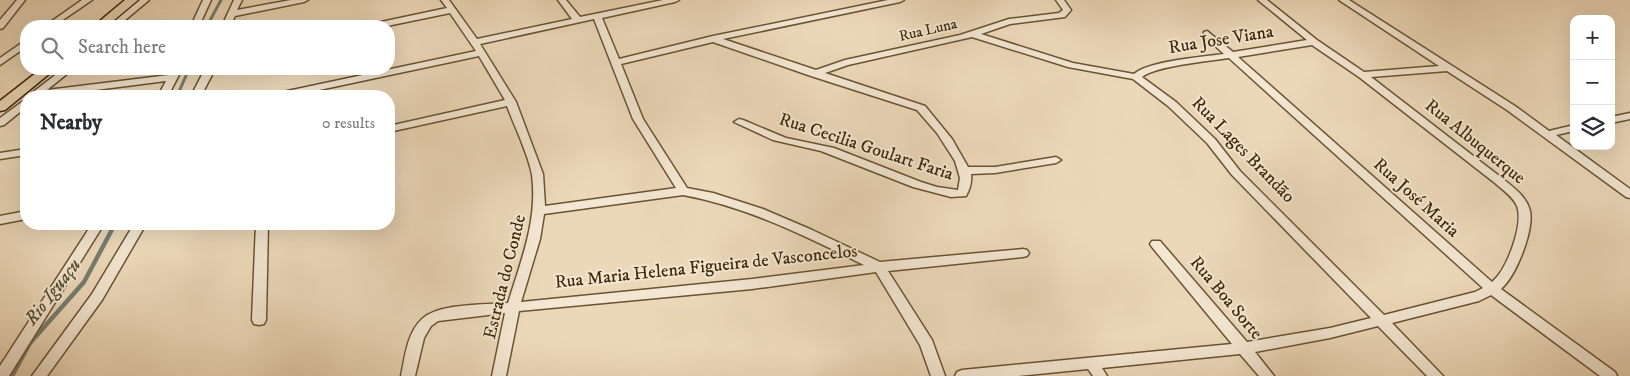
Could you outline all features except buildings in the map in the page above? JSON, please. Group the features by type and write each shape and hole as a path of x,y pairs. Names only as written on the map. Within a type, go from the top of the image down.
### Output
{"main road":[{"path":"107,20 132,0"},
{"path":"22,90 41,75"},
{"path":"0,107 20,91"}],"street":[{"path":"0,26 21,0"},
{"path":"58,20 88,0"},
{"path":"119,20 144,0"},
{"path":"198,20 207,0"},
{"path":"229,20 238,0"},
{"path":"232,14 304,0"},
{"name":"Estrada do Conde","path":"445,0 498,77 512,102 537,174 539,211 532,247 513,308 499,376"},
{"path":"562,0 577,20"},
{"path":"475,42 675,0"},
{"path":"615,64 713,39 900,0"},
{"name":"Rua Albuquerque","path":"962,376 1245,348 1382,321 1479,296 1492,289 1508,272 1520,237 1525,212 1518,198 1500,181 1362,75 1314,42 1262,0"},
{"path":"1343,0 1548,134 1630,194"},
{"name":"Rua Luna","path":"814,74 845,63 972,34 1009,22 1062,15 1067,10 1061,2"},
{"path":"0,9 14,9"},
{"path":"395,22 451,10"},
{"path":"597,15 638,119 683,191"},
{"name":"Rua Lages Brandão","path":"972,34 1071,65 1136,77 1172,104 1211,140 1236,173 1436,376"},
{"name":"Rua José Maria","path":"1207,34 1492,289 1610,376"},
{"path":"713,39 921,108 945,135 964,171 995,170 1056,160"},
{"name":"Rua Jose Viana","path":"1136,77 1149,68 1314,42"},
{"path":"0,62 20,47"},
{"path":"395,71 481,53"},
{"path":"1362,75 1447,68"},
{"path":"42,90 60,75"},
{"path":"71,90 163,75"},
{"path":"166,90 174,75"},
{"path":"199,90 207,75"},
{"path":"306,90 377,75"},
{"path":"395,128 512,102"},
{"path":"0,123 20,107"},
{"path":"1615,119 1630,116"},
{"name":"Rua Cecilia Goulart Faria","path":"739,122 787,142 832,151 872,169 953,194 962,193 966,177 964,171"},
{"path":"1548,134 1570,129"},
{"path":"0,156 20,153"},
{"name":"Rua Maria Helena Figueira de Vasconcelos","path":"539,211 683,191 710,195 736,204 879,266"},
{"path":"0,220 20,215"},
{"path":"1,376 94,230"},
{"path":"39,376 96,297 136,230"},
{"path":"259,320 262,230"},
{"name":"Rua Boa Sorte","path":"1156,244 1267,376"},
{"path":"938,376 927,344 879,266 1023,253"},
{"name":"Rua Maria Helena Figueira de Vasconcelos","path":"408,376 415,342 421,329 436,315 752,284 879,266"},
{"path":"1092,363 1100,376"}],"waterway":[{"name":"Rio Iguaçu","path":"210,20 221,0"},
{"name":"Rio Iguaçu","path":"180,90 186,75"},
{"name":"Rio Iguaçu","path":"12,376 30,343 84,282 112,230"}]}
